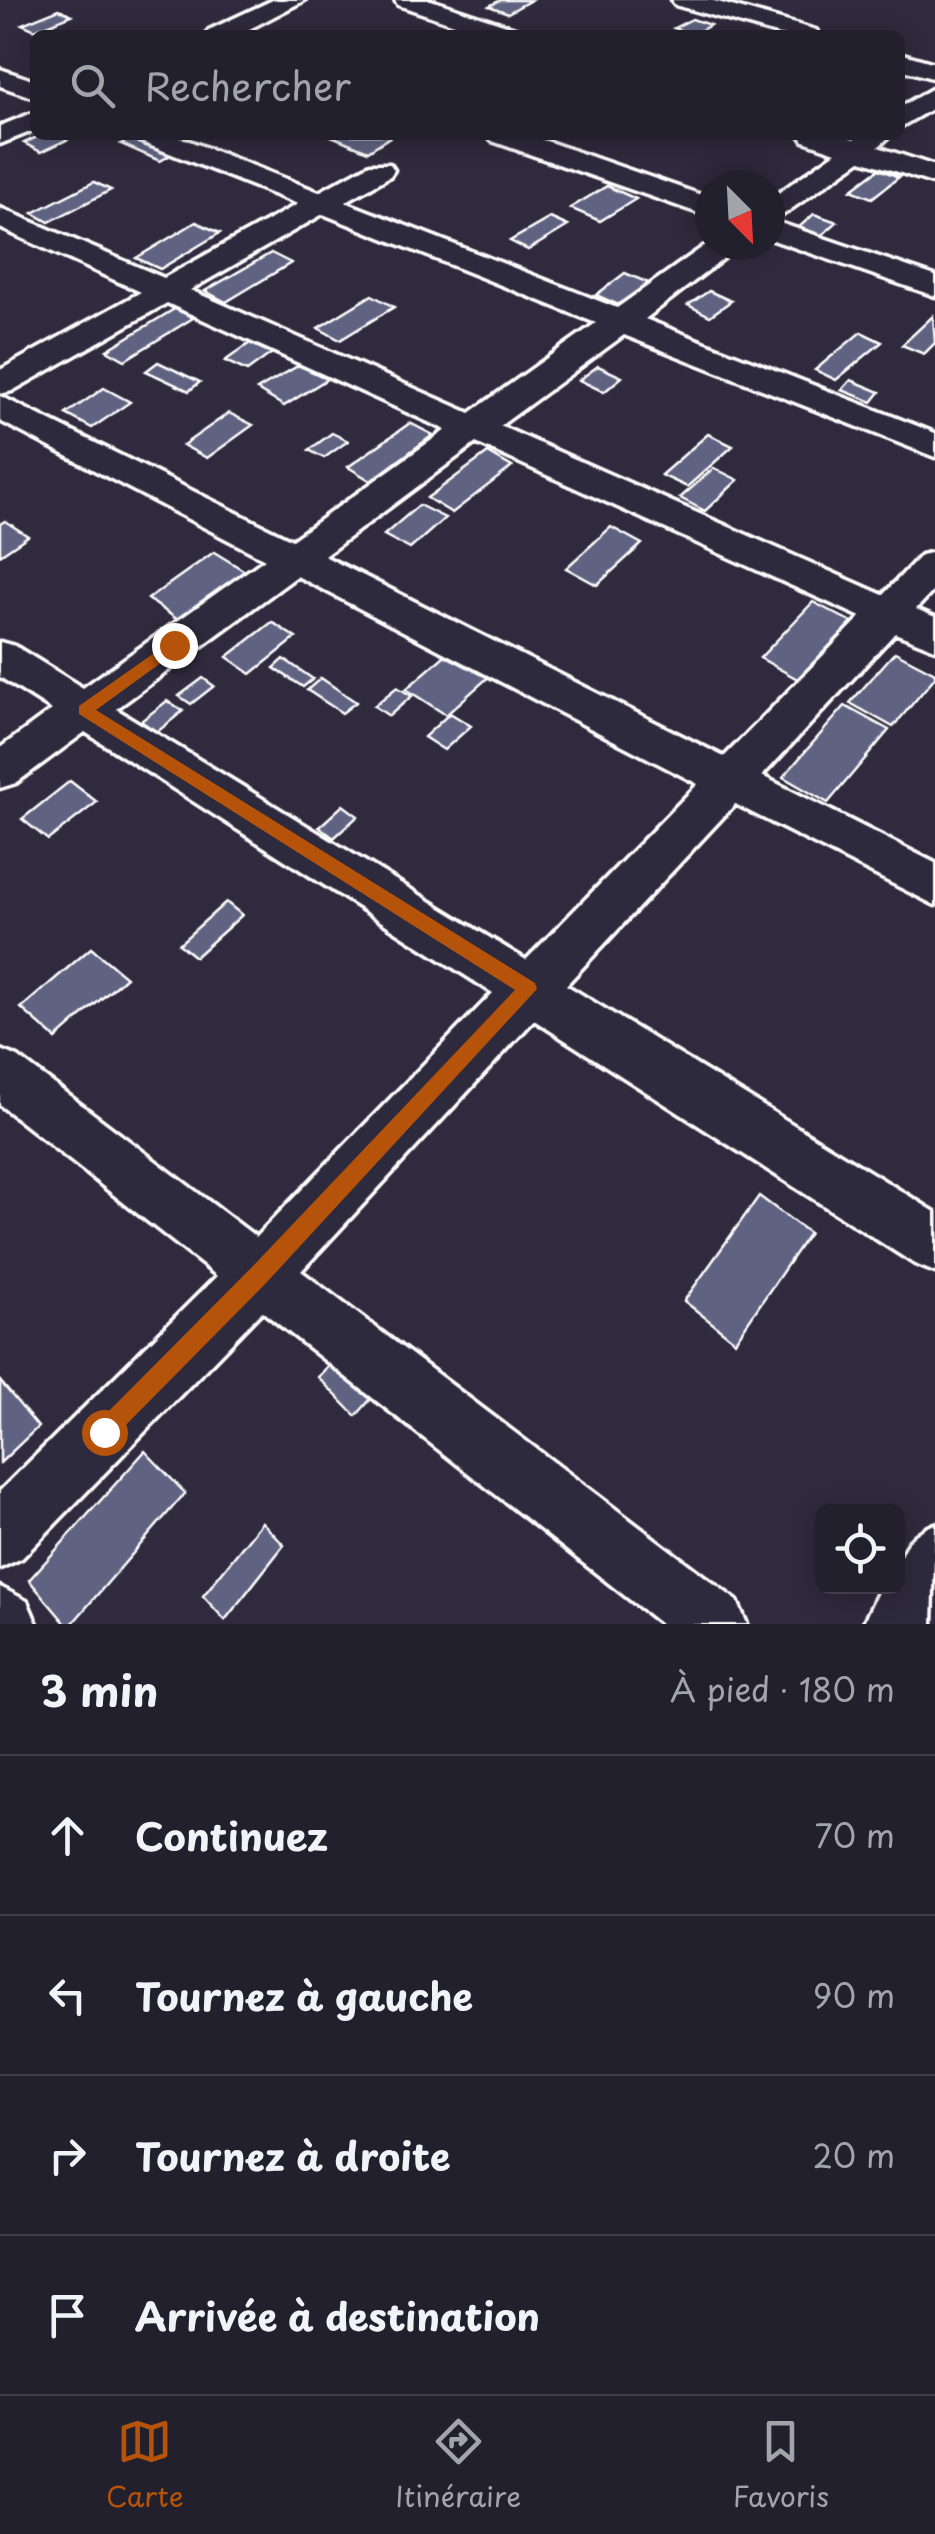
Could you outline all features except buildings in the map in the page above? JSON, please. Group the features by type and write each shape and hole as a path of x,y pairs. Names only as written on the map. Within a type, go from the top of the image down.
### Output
{"street":[{"path":"229,30 292,0"},
{"path":"407,0 497,30"},
{"path":"684,0 789,30"},
{"path":"905,63 935,72"},
{"path":"0,77 30,88"},
{"path":"905,116 935,95"},
{"path":"0,136 30,122"},
{"path":"161,140 935,446"},
{"path":"516,140 695,203"},
{"path":"785,202 867,142 935,174"},
{"path":"0,384 380,170"},
{"path":"0,217 935,634"},
{"path":"785,234 935,287"},
{"path":"0,771 705,260"},
{"path":"0,406 935,886"},
{"path":"0,1536 259,1274 935,565"},
{"path":"0,658 935,1244"},
{"path":"0,1074 714,1624"},
{"path":"896,1624 935,1556"}],"route":[{"path":"104,1432 528,989 84,710 174,645"}]}
